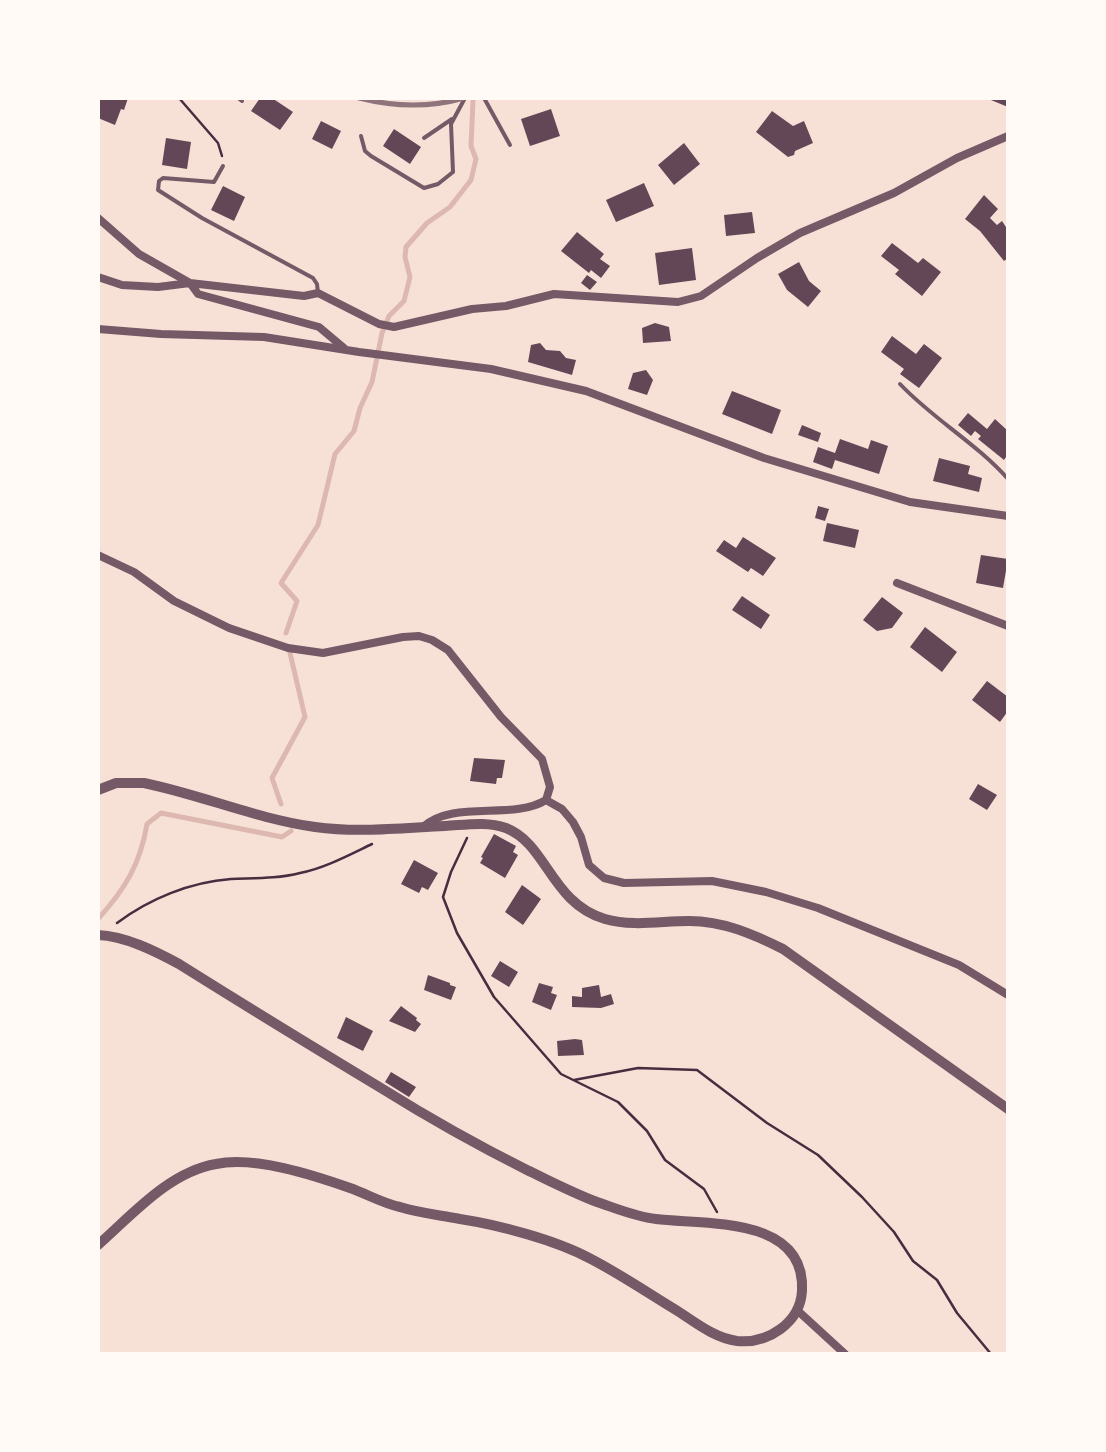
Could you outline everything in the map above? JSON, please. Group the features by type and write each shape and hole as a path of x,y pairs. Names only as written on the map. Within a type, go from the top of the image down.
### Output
{"street":[{"path":"98,277 140,286 190,283 304,296 318,293 379,324 394,327 554,294 678,302 701,296 800,233 894,193 957,158 1008,136"},
{"path":"98,218 139,254 190,283 198,294 320,327 346,350"},
{"path":"98,330 264,337 491,369 586,391 764,458 910,502 1008,516"},
{"path":"98,555 215,621 288,648 323,654 419,636 448,650 542,760 550,787 546,800 532,807 432,818 423,827"},
{"path":"897,583 1008,626"},
{"path":"98,790 116,783 144,783 316,827 353,830 501,826 536,854 571,900 598,917 628,924 708,922 754,934 783,950 1008,1109"},
{"path":"546,800 562,808 573,822 589,864 604,878 624,884 712,881 766,892 818,908 959,965 1008,994"},
{"path":"98,1245 147,1201 184,1175 217,1163 259,1164 349,1188 402,1208 482,1224 569,1249 728,1339 743,1341 768,1336 784,1327 797,1310 802,1288 793,1257 784,1245 758,1230 720,1222 652,1219 557,1185 440,1124 178,964 102,935"},
{"path":"797,1310 845,1354"}],"lane":[{"path":"361,136 365,151 371,156 424,188 438,184 453,172 451,124 465,98"},
{"path":"484,98 510,144"},
{"path":"424,138 455,116"},
{"path":"223,166 214,182 162,178 158,190 313,278 318,293"},
{"path":"900,384 1008,480"}],"path":[{"path":"179,98 218,144 223,166"},
{"path":"472,824 443,896 456,933 494,996 561,1074 618,1102 665,1160 704,1189 720,1222"},
{"path":"102,935 152,900 199,884 305,872 375,843"},
{"path":"574,1080 638,1068 697,1070 818,1156 862,1196 913,1261 938,1280 957,1313 991,1354"}],"building":[{"path":"98,98 128,98 115,125 98,118"},
{"path":"260,98 272,98 293,112 280,130 251,111"},
{"path":"986,98 1008,98 1008,107"},
{"path":"551,109 560,136 530,146 521,119"},
{"path":"772,111 793,126 804,121 813,143 788,157 756,132"},
{"path":"321,121 341,131 332,149 312,139"},
{"path":"394,129 421,147 410,164 383,146"},
{"path":"166,138 191,142 187,169 162,165"},
{"path":"684,143 700,164 674,185 658,165"},
{"path":"644,183 654,206 616,222 606,200"},
{"path":"223,186 245,197 234,221 211,210"},
{"path":"984,195 998,209 990,218 997,225 1002,221 1008,230 1008,258 1004,261 965,219"},
{"path":"752,212 755,233 726,236 724,215"},
{"path":"577,232 604,254 600,259 610,266 601,278 561,251"},
{"path":"892,243 918,263 923,258 941,272 922,296 895,274 899,270 881,256"},
{"path":"692,248 696,280 659,285 655,253"},
{"path":"799,262 809,281 821,291 808,307 787,290 778,274"},
{"path":"587,275 597,282 590,290 581,283"},
{"path":"655,323 669,327 671,341 643,343 642,328"},
{"path":"892,336 916,354 924,344 942,358 919,388 900,374 904,369 881,352"},
{"path":"540,343 546,350 560,351 566,358 576,360 572,375 528,362 531,345"},
{"path":"646,370 653,380 647,395 628,389 633,373"},
{"path":"732,391 781,410 772,434 722,414"},
{"path":"968,413 987,429 995,419 1008,431 1008,454 1004,460 978,439 981,436 975,431 971,436 958,425"},
{"path":"802,425 821,433 818,442 798,435"},
{"path":"840,439 868,449 871,440 888,446 879,474 835,460 832,469 813,462 818,447 835,453"},
{"path":"939,458 970,466 968,474 982,478 979,492 933,481"},
{"path":"818,506 829,509 825,521 815,518"},
{"path":"827,523 859,530 855,548 823,541"},
{"path":"743,537 776,558 763,576 751,568 748,572 716,551 724,540 736,548"},
{"path":"981,555 1008,559 1003,588 976,583"},
{"path":"742,596 770,615 761,629 732,610"},
{"path":"882,597 903,613 892,628 877,631 863,620"},
{"path":"925,627 957,652 942,672 910,647"},
{"path":"987,681 1008,697 1008,711 1000,722 972,700"},
{"path":"474,758 505,760 502,778 497,778 496,784 470,781"},
{"path":"978,784 997,795 987,810 969,799"},
{"path":"494,834 516,846 513,852 518,855 505,878 480,863"},
{"path":"414,860 438,873 428,890 422,887 419,893 401,884"},
{"path":"522,885 541,899 523,925 505,912"},
{"path":"500,961 518,972 509,987 491,976"},
{"path":"428,975 456,987 451,1000 424,990"},
{"path":"539,983 553,987 551,993 557,995 551,1010 532,1002"},
{"path":"599,985 601,997 611,994 614,1004 601,1008 572,1007 572,996 582,997 582,988"},
{"path":"401,1006 421,1024 415,1032 389,1021"},
{"path":"346,1017 373,1031 363,1051 337,1038"},
{"path":"582,1040 584,1055 558,1056 557,1041"},
{"path":"391,1072 416,1087 409,1097 385,1082"}],"waterway":[{"path":"286,633 297,601 281,583 318,525 335,454 354,431 372,382 382,333 389,316 404,301 410,277 406,247 427,223 450,207 471,180 476,159 471,146 473,101"},
{"path":"281,804 272,778 305,717 290,653"},
{"path":"98,919 130,876 147,824 161,813 282,837 291,831"}],"railway":[{"path":"359,98 412,105 464,98"}]}
